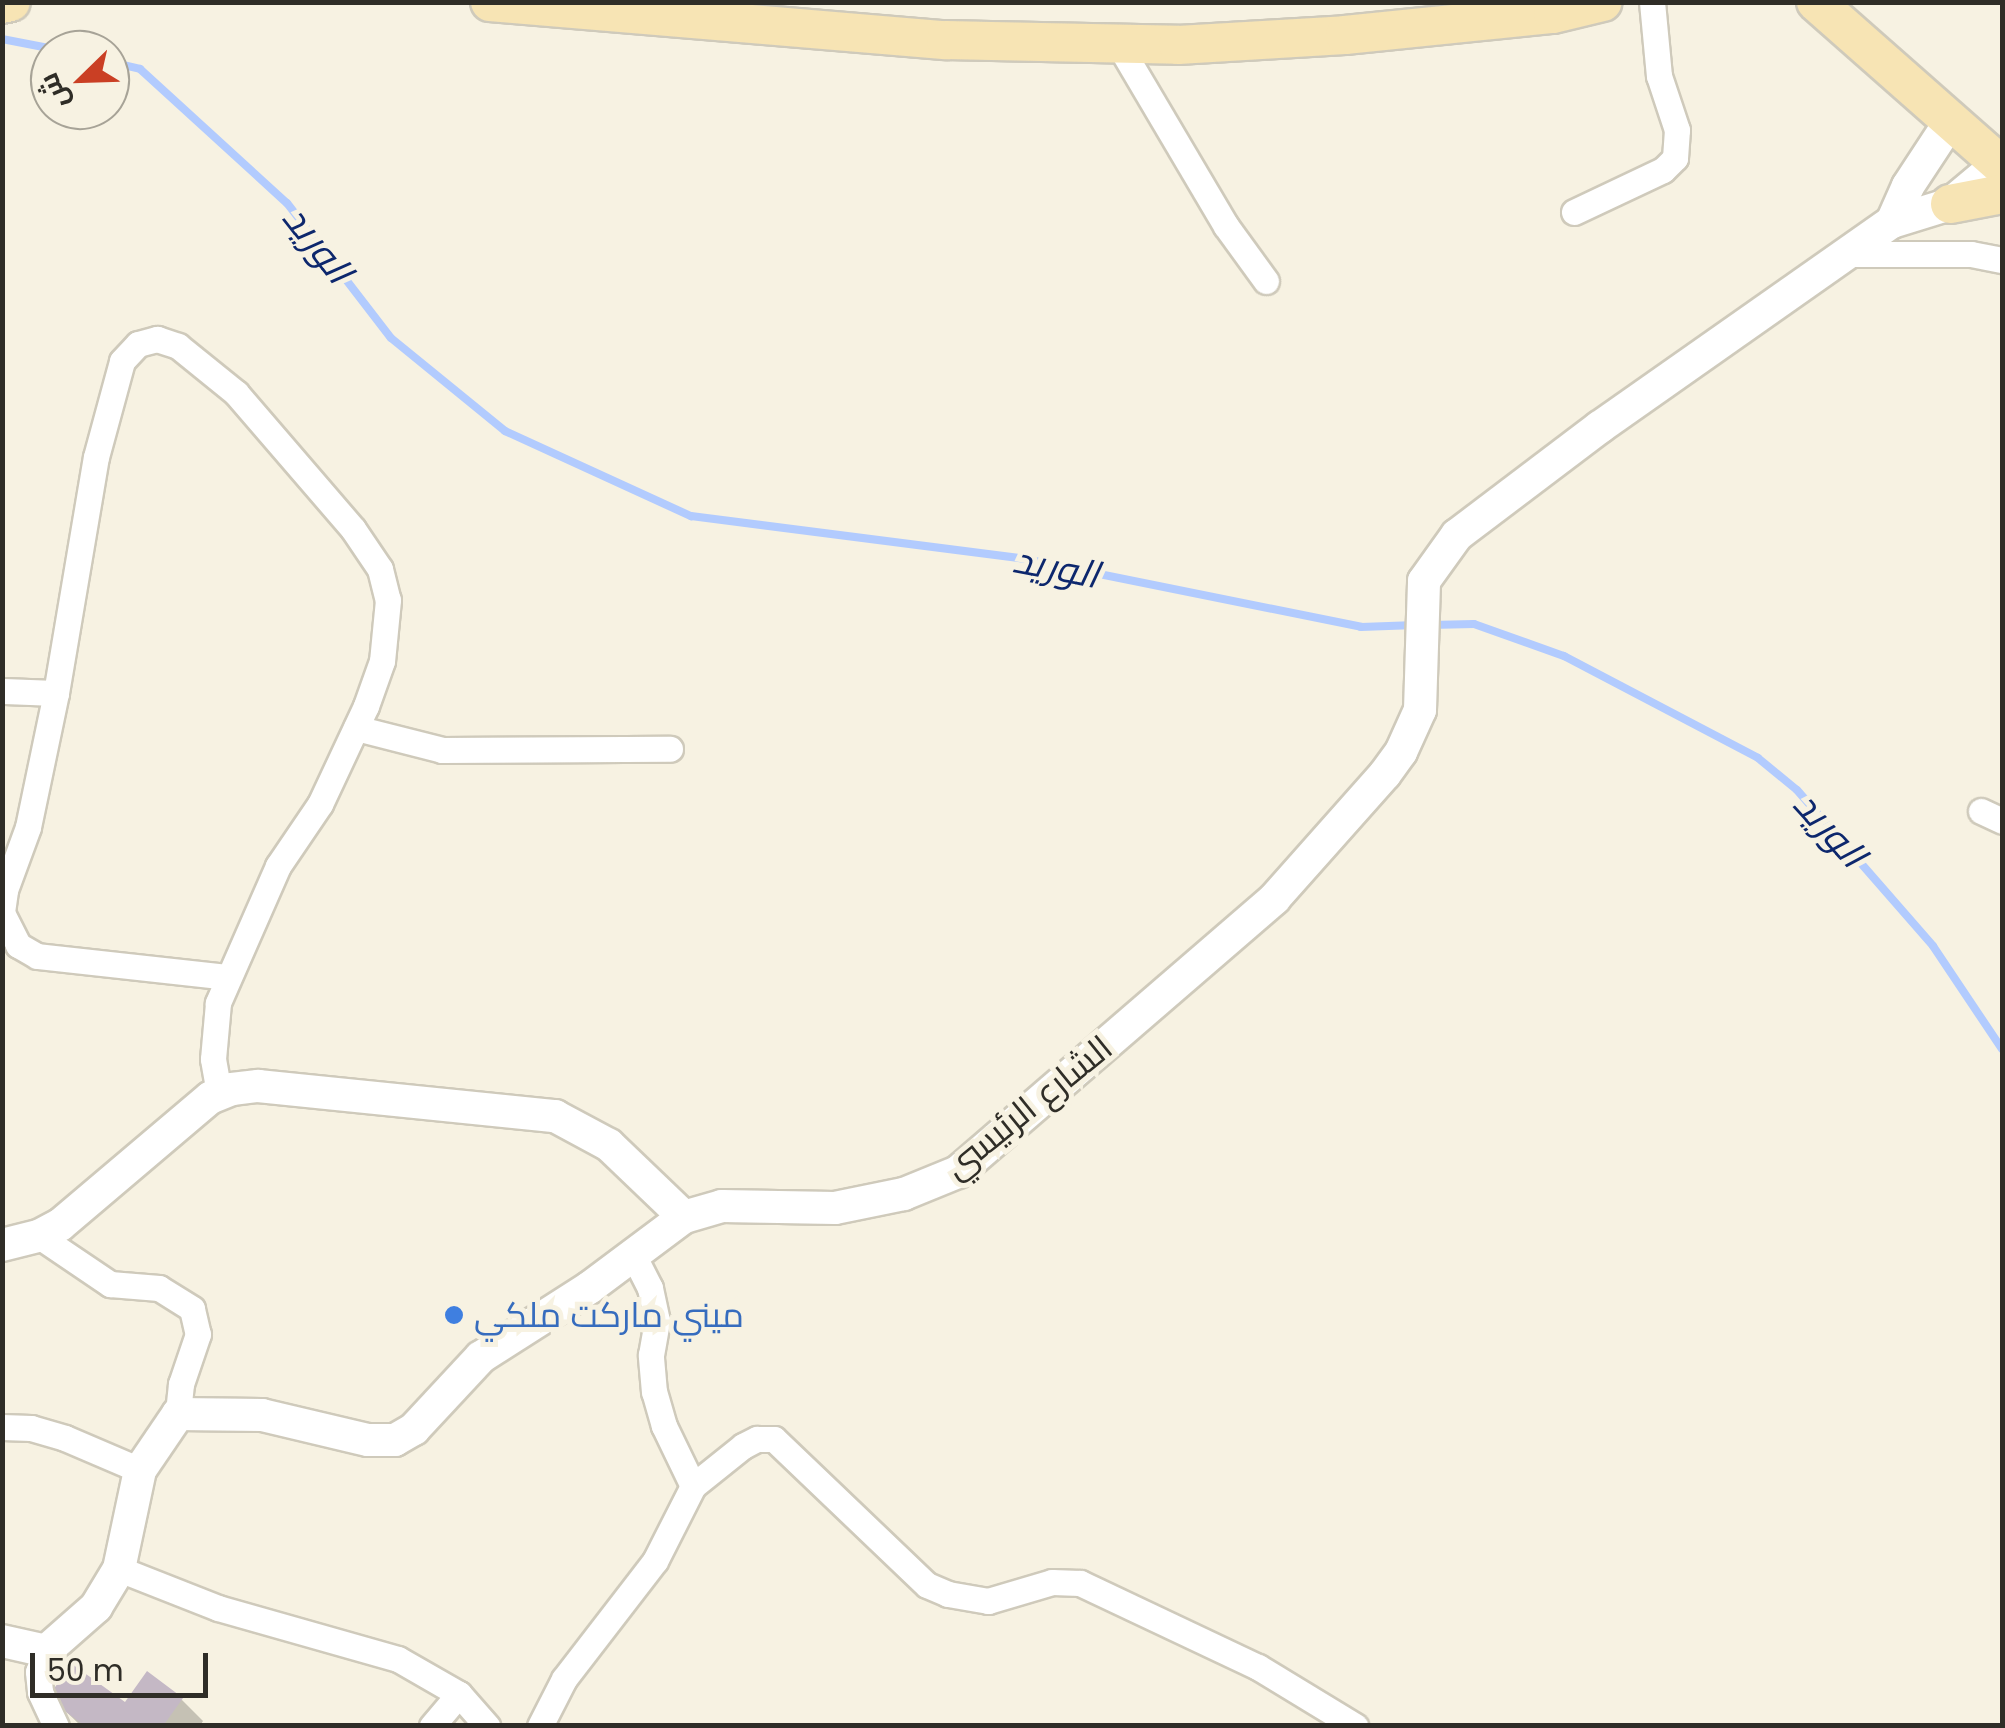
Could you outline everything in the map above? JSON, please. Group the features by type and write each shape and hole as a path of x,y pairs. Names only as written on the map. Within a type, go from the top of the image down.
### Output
{"main road":[{"path":"2,4 12,2"},
{"path":"490,2 946,40 1119,45 1250,44 1552,14 1603,2"},
{"path":"1816,2 1950,122 2001,175 1950,204"}],"street":[{"path":"1574,212 1664,170 1675,158 1676,130 1659,76 1652,2"},
{"path":"1119,45 1226,226 1266,281"},
{"path":"1892,222 1908,186 1950,122"},
{"path":"1846,254 1892,222 1950,204"},
{"path":"1846,254 1971,254 2002,260"},
{"name":"الشارع الرئيسي","path":"178,1414 262,1415 368,1440 395,1440 414,1429 481,1357 589,1288 684,1218 722,1206 810,1210 868,1202 904,1194 958,1172 1274,898 1361,805 1402,752 1416,722 1422,695 1424,581 1439,556 1480,516 1846,254"},
{"path":"219,1093 212,1032 228,977 278,866 320,804 356,728 382,661 388,600 380,569 353,528 236,393 178,346 157,339 138,344 122,361 96,456 56,693 28,828 5,890 2,913 8,933 37,956 228,977"},
{"path":"2,691 56,693"},
{"path":"356,728 442,750 670,749"},
{"path":"2,1245 40,1236 79,1210 219,1093 271,1086 555,1116 609,1145 684,1218"},
{"path":"40,1236 110,1284 159,1288 192,1309 198,1334 181,1384 178,1414 140,1470 119,1569 96,1607 46,1651 38,1672 40,1692 56,1726"},
{"path":"632,1254 650,1288 657,1321 651,1356 654,1392 664,1426 692,1486"},
{"path":"2,1426 32,1428 65,1438 140,1470"},
{"path":"540,1726 564,1679 655,1562 692,1486 744,1446 774,1439 927,1586 948,1594 988,1600 1052,1582 1080,1583 1258,1667 1354,1726"},
{"path":"119,1569 218,1608 398,1660 460,1694 488,1726"},
{"path":"2,1641 46,1651"},
{"path":"432,1726 460,1694"}],"building":[{"path":"72,1664 125,1702 147,1671 183,1698 163,1726 85,1726 47,1698"}],"waterway":[{"name":"الوريد","path":"2,39 30,44"},
{"name":"الوريد","path":"130,67 140,69 287,203 391,338 505,431 691,516 1020,558 1361,627 1416,625"},
{"name":"الوريد","path":"1430,625 1474,624 1564,656 1758,758 1797,790 1933,946 2002,1049"}],"place":[{"name":"ميني ماركت ملكي","path":"454,1315"}]}
